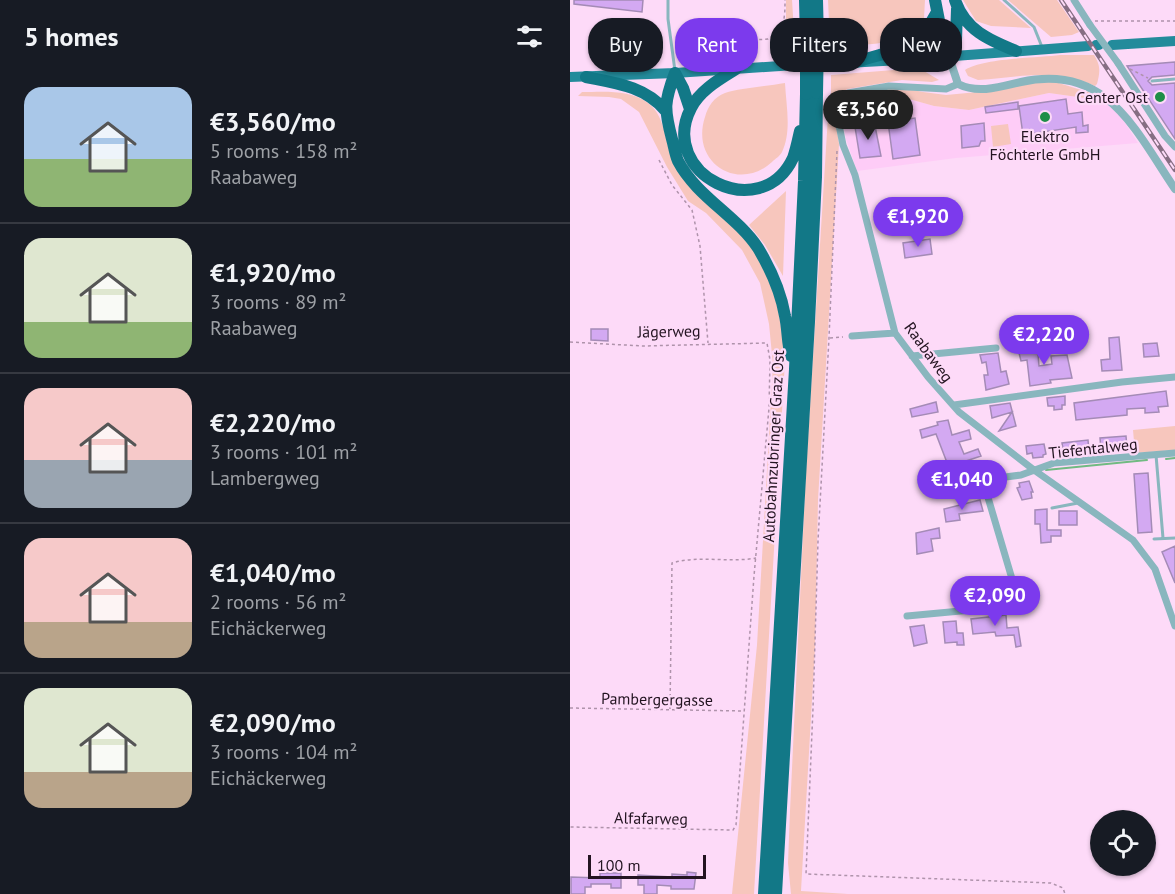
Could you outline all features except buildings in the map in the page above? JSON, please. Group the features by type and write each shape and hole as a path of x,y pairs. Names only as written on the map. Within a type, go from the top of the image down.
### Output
{"highway":[{"name":"Autobahnzubringer Graz Ost","path":"805,0 808,18"},
{"name":"Autobahnzubringer Graz Ost","path":"816,0 817,18"},
{"path":"819,18 823,0"},
{"path":"956,3 975,31 988,40 1016,51"},
{"path":"868,58 900,50 909,45 925,32 936,6"},
{"path":"690,109 704,91 732,72"},
{"name":"Autobahnzubringer Graz Ost","path":"776,894 809,311 812,72"},
{"path":"675,73 690,109 686,149 701,173 725,188 757,189 771,183 784,172 793,158 805,113"},
{"path":"675,73 666,97 665,110 677,160 689,178 742,228 758,249 780,295 788,347 795,369"},
{"path":"586,77 633,87 645,93 665,110"},
{"name":"Autobahnzubringer Graz Ost","path":"764,894 795,369 805,113 812,94"},
{"path":"777,874 783,894"}],"main road":[{"path":"1112,45 1175,42"},
{"path":"962,56 1094,46"},
{"path":"570,77 690,72"}],"street":[{"path":"1074,0 1175,147"},
{"path":"954,72 958,84 969,89 986,90 1045,78 1082,84 1109,99 1120,109 1175,189"},
{"name":"Raabaweg","path":"958,84 946,89 889,86 848,93 840,102 838,120 855,175 895,333 928,377 959,412 1034,470 1133,540 1155,569 1175,626"},
{"path":"852,336 895,333"},
{"path":"912,356 996,348"},
{"path":"954,405 1175,377"},
{"name":"Tiefentalweg","path":"907,616 1014,606 1018,599 984,484 990,479 1022,475 1054,463 1175,453"}],"lane":[{"path":"668,0 668,19 675,73"},
{"path":"1004,0 1034,27 1043,49"},
{"path":"1152,81 1175,79"},
{"name":"Tiefentalweg","path":"1156,455 1163,538"},
{"path":"1052,508 1080,502"},
{"path":"1154,539 1175,538"}],"path":[{"path":"758,40 768,39 779,32 785,18 785,0"},
{"path":"1089,23 1095,21 1175,21"},
{"path":"1131,69 1152,81"},
{"path":"843,141 837,148 818,541 806,874 1051,883 1063,888 1065,894"},
{"path":"658,160 672,185 692,210 700,246 708,344"},
{"path":"829,338 852,336"},
{"name":"Jägerweg","path":"570,342 643,346 767,343 770,360 770,408 757,558"},
{"path":"670,710 672,563 684,560 757,558 744,711"},
{"name":"Pambergergasse","path":"570,708 744,711"},
{"name":"Alfafarweg","path":"570,827 733,830 736,825 739,794 744,711"}],"shaded area":[{"path":"786,0 792,0 793,18 786,18"},
{"path":"828,0 925,0 924,18 880,18 880,43 868,44 868,18 829,18"},
{"path":"963,0 999,0 1031,28 991,26 976,21"},
{"path":"1008,0 1057,0 1079,32 1051,37"},
{"path":"1060,55 1094,55 1099,69 1097,84 1095,86 1080,80 1051,75 978,80 968,76 965,70 996,61"},
{"path":"880,71 926,72 939,80 932,82 902,80 847,89 831,108 831,75"},
{"path":"1049,80 1091,93 1092,99 1049,93 969,110 934,106 871,91 892,86 946,95 999,90"},
{"path":"785,83 788,127 781,153 759,171 745,174 732,173 720,168 704,147 702,133 706,113 712,102 731,91"},
{"path":"871,91 934,106 969,110 1049,93 1092,99 1091,93 1120,115 1138,143 956,158 857,171 846,139 842,111 847,97 851,101 872,99"},
{"path":"582,92 625,93 641,99 654,109 662,125 676,168 691,188 746,240 756,253 770,281 779,312 785,360 754,894 732,894 757,645 773,365 769,324 760,283 742,250 706,213 688,201 667,167 639,112 621,99 578,96"},
{"path":"828,116 835,117 839,144 818,500 815,648 801,891 848,894 791,894 788,863 806,471"},
{"path":"1008,124 1011,144 993,147 991,126"},
{"path":"786,191 783,276 765,245 749,225"},
{"path":"1175,426 1175,450 1135,453 1133,430"}],"waterway":[{"path":"1166,459 1175,458"},
{"path":"1046,470 1147,460"}],"railway":[{"path":"1061,0 1175,170"}],"place":[{"name":"Center Ost","path":"1160,97"},
{"name":"Elektro Föchterle GmbH","path":"1045,117"}]}
